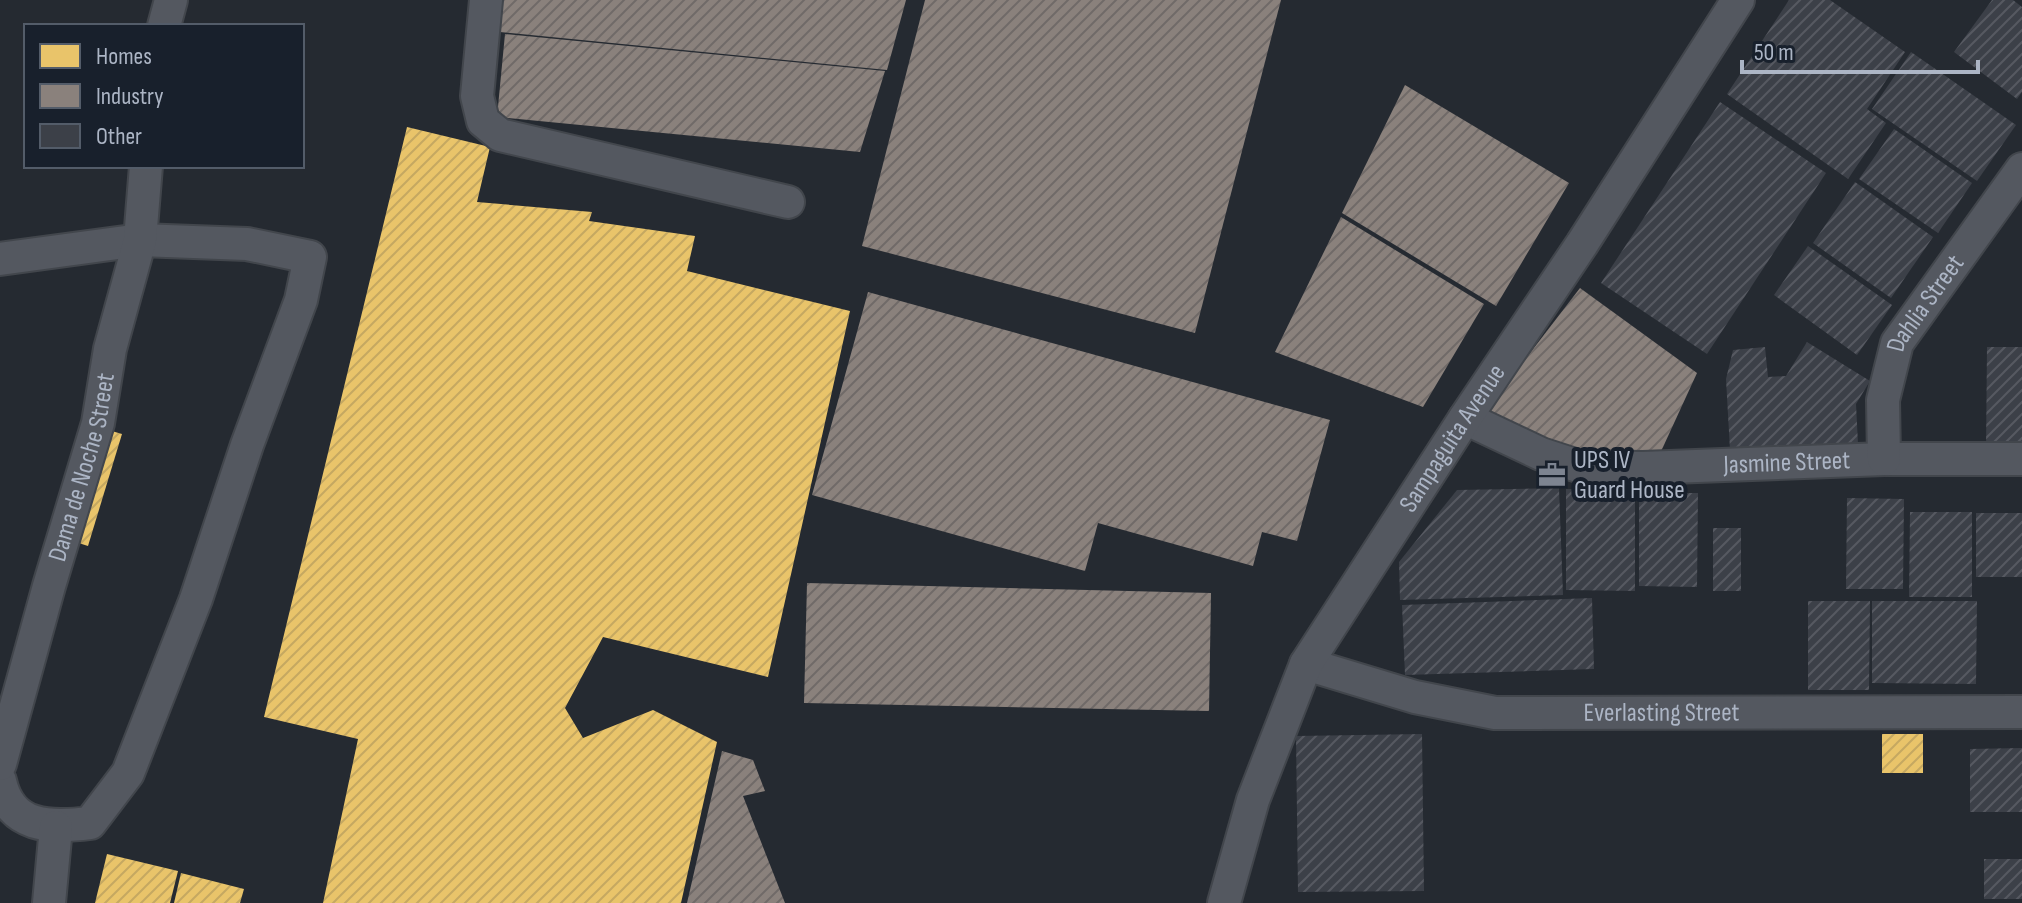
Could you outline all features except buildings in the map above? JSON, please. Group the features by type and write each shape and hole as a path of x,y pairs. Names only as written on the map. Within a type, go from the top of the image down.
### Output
{"street":[{"path":"165,24 171,0"},
{"path":"486,0 477,96 483,121 500,135 788,202"},
{"name":"Sampaguita Avenue","path":"1224,903 1253,800 1306,664 1738,0"},
{"name":"Dama de Noche Street","path":"0,764 98,423 110,349 140,240 146,168"},
{"name":"Dahlia Street","path":"1884,459 1883,400 1897,343 2022,169"},
{"path":"0,259 140,240 247,244 310,257 301,300 247,445 196,599 128,773 90,823 56,827 21,817 3,796 0,781"},
{"name":"Jasmine Street","path":"1465,418 1541,454 1581,467 1643,468 1884,459 2022,459"},
{"name":"Everlasting Street","path":"1306,664 1415,697 1495,713 2022,712"},
{"path":"49,903 56,827"}],"place":[{"name":"UPS IV Guard House","path":"1552,475"}]}
